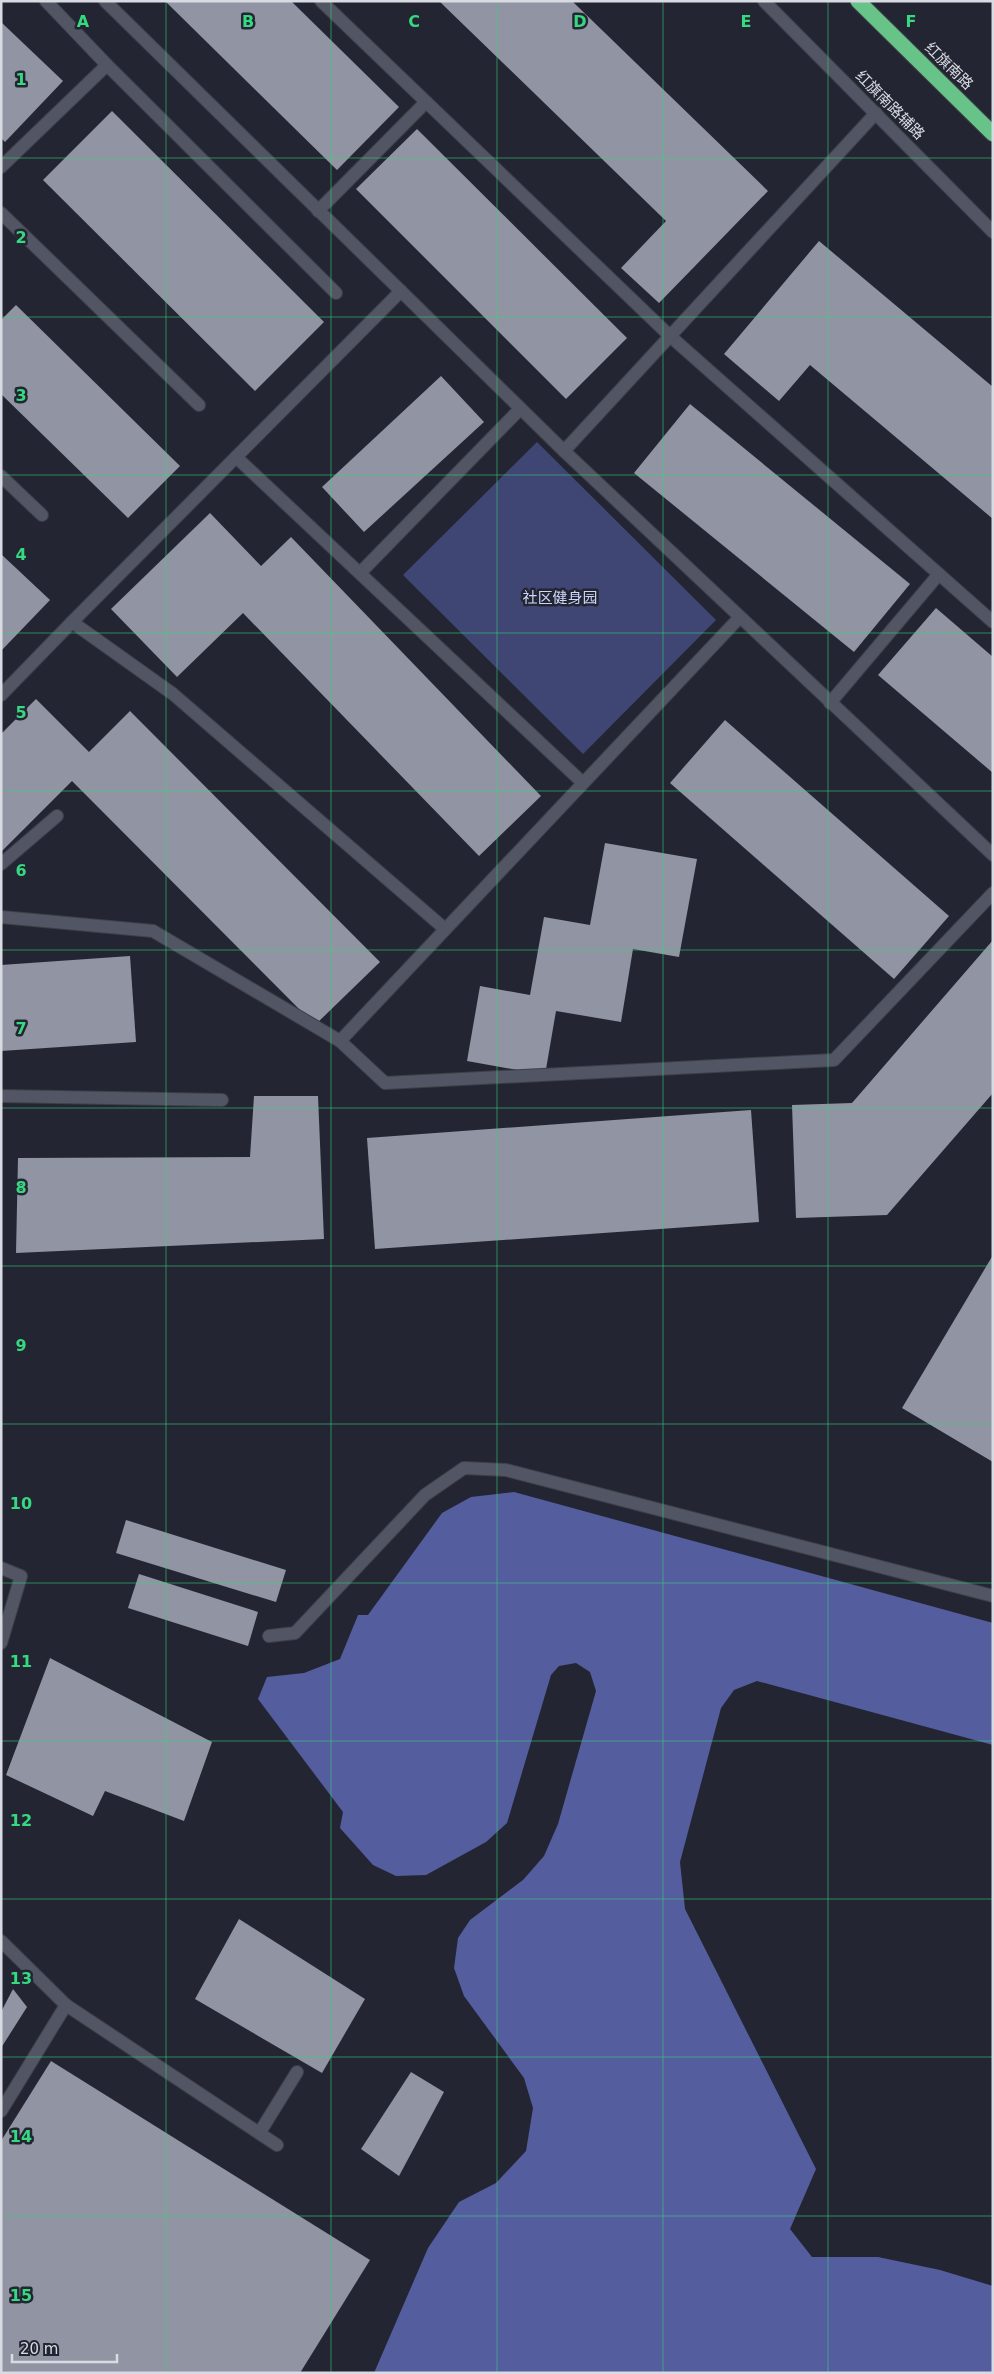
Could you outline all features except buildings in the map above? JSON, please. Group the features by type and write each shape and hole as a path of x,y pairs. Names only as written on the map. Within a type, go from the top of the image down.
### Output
{"highway":[{"name":"红旗南路","path":"858,1 993,134"}],"street":[{"path":"46,1 106,66 336,292"},
{"path":"105,1 520,409 993,855"},
{"path":"321,1 670,336 993,622"},
{"name":"红旗南路辅路","path":"764,1 993,232"},
{"path":"1,168 106,66"},
{"path":"318,211 426,102"},
{"path":"564,451 876,113"},
{"path":"1,213 200,405"},
{"path":"1,695 401,291"},
{"path":"360,573 520,409"},
{"path":"236,457 583,783"},
{"path":"1,476 42,515"},
{"path":"830,703 939,574"},
{"path":"340,1041 740,617"},
{"path":"72,622 173,694 445,929"},
{"path":"1,864 57,816"},
{"path":"1,917 153,931 340,1041 385,1083 834,1060 993,893"},
{"path":"1,1096 222,1100"},
{"path":"269,1636 295,1633 425,1495 464,1468 506,1470 993,1596"},
{"path":"1,1568 21,1576 1,1643"},
{"path":"1,1941 66,2005 260,2132 277,2146"},
{"path":"1,2111 66,2005"},
{"path":"260,2132 297,2072"}],"green space":[{"name":"社区健身园","path":"537,442 716,620 583,754 403,575"}],"shaded area":[{"path":"514,1492 993,1623 993,1745 757,1681 734,1690 721,1708 680,1862 685,1909 816,2169 790,2229 812,2257 878,2257 940,2270 993,2286 993,2373 374,2373 428,2248 459,2202 496,2183 526,2151 533,2108 524,2078 464,1996 454,1968 458,1938 470,1920 523,1880 544,1856 558,1824 596,1691 590,1672 576,1663 559,1666 551,1675 507,1823 486,1842 426,1875 396,1876 373,1865 340,1828 343,1812 258,1699 267,1677 304,1673 340,1659 358,1615 368,1615 442,1513 471,1497"}]}
